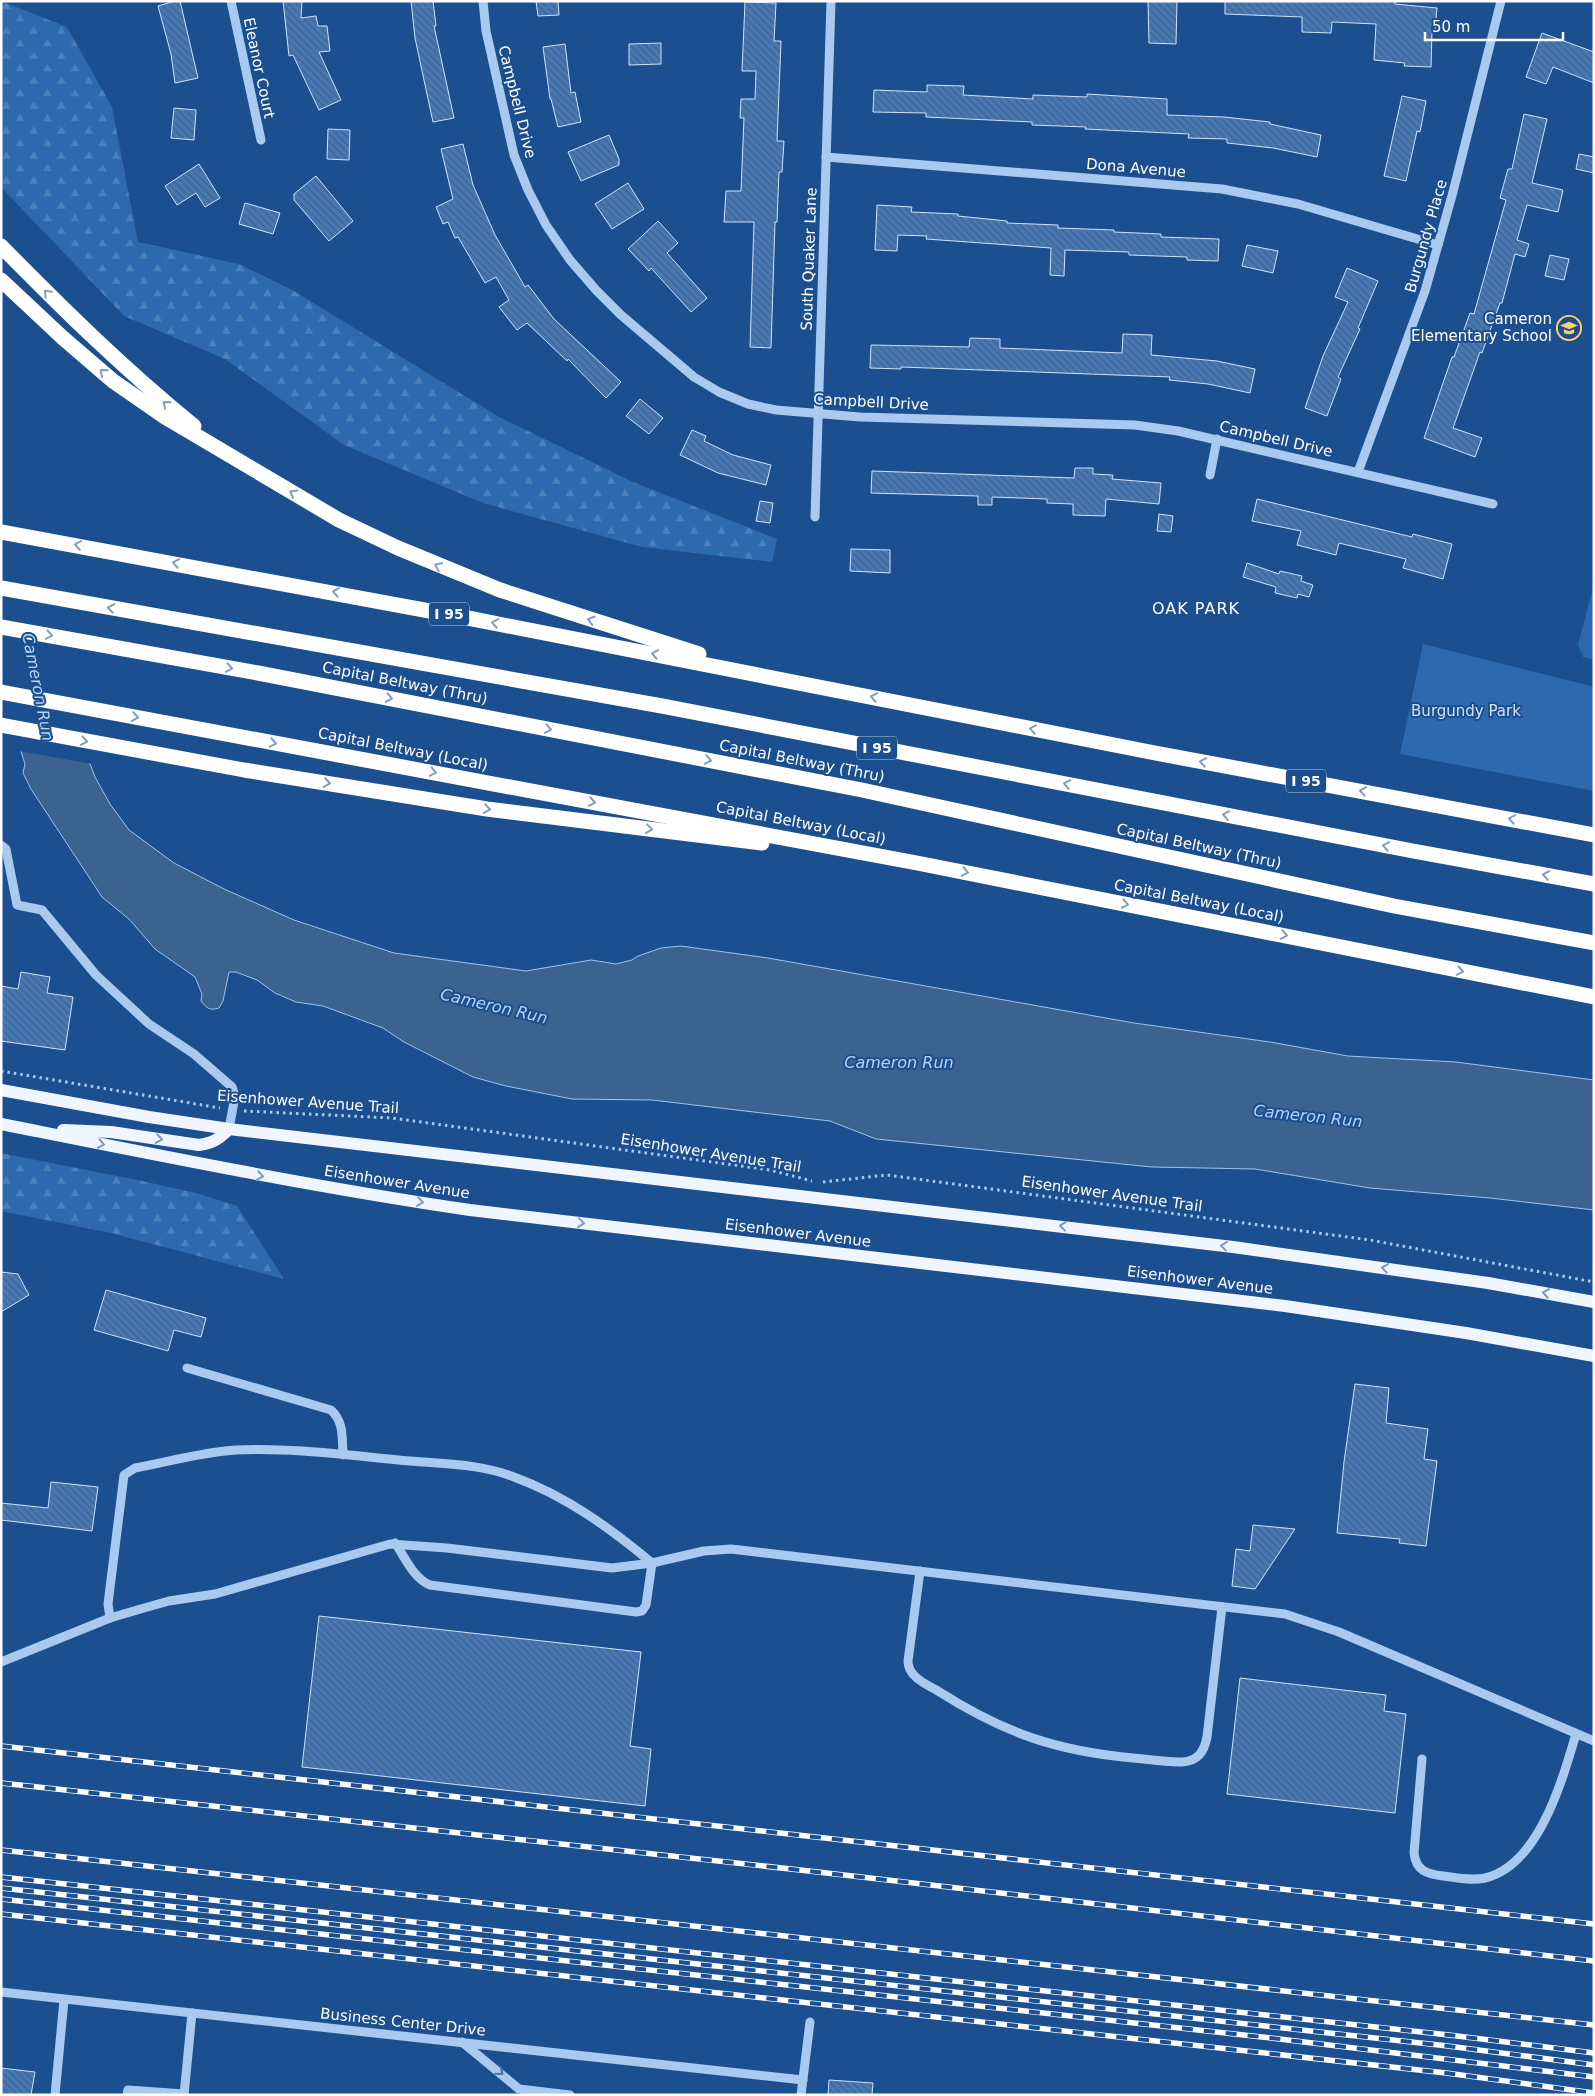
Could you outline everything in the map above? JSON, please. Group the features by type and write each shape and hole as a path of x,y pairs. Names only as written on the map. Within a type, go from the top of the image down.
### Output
{"highway":[{"path":"1,246 62,308 150,391 232,456"},
{"path":"1,280 63,338 113,381 165,417 339,520 451,571 566,612 772,676"},
{"name":"I 95","path":"1,532 126,553 772,676 1150,752 1594,835"},
{"name":"Capital Beltway (Thru)","path":"1,588 662,706 1413,851 1594,884"},
{"name":"Capital Beltway (Thru)","path":"1,627 181,659 852,788 1394,906 1594,943"},
{"name":"Capital Beltway (Local)","path":"1,692 917,863 1594,997"},
{"path":"1,726 244,770 487,809 917,863"}],"main road":[{"name":"Eisenhower Avenue","path":"1,1090 149,1117 229,1129 1223,1246 1488,1283 1594,1302"},
{"name":"Eisenhower Avenue","path":"1,1124 253,1175 370,1195 461,1208 1285,1306 1466,1333 1594,1356"},
{"path":"23,1129 111,1132 199,1145 220,1139 229,1129"}],"street":[{"name":"Eleanor Court","path":"231,1 261,140"},
{"name":"Campbell Drive","path":"483,1 486,31 514,155 528,190 546,225 570,260 621,315 694,377 719,392 748,404 776,410 860,417 1135,425 1178,430 1493,504"},
{"name":"South Quaker Lane","path":"815,516 831,1"},
{"name":"Burgundy Place","path":"1358,472 1425,291 1501,1"},
{"name":"Dona Avenue","path":"826,157 1222,189 1298,204 1438,245"},
{"path":"1210,475 1217,439"},
{"path":"1,844 6,849 17,905 42,910 96,976 149,1024 194,1054 222,1076 232,1087 235,1096 229,1129"},
{"path":"187,1368 330,1410 338,1417 341,1424 343,1455"},
{"path":"110,1618 108,1604 123,1482 126,1472 135,1468 230,1451 263,1450 343,1455 455,1465 514,1476 566,1500 652,1563"},
{"path":"396,1543 417,1577 430,1585 636,1612 642,1611 646,1605 652,1563"},
{"path":"1,1662 110,1618 162,1602 215,1594 396,1543 612,1568 652,1563 704,1551 732,1549 1278,1613 1328,1627 1594,1741"},
{"path":"920,1571 908,1665 914,1676 949,1698 1008,1730 1053,1746 1103,1755 1182,1762 1191,1761 1202,1753 1207,1737 1222,1607"},
{"path":"1422,1759 1414,1853 1417,1866 1420,1870 1432,1875 1469,1879 1483,1878 1507,1868 1527,1851 1557,1789 1576,1734"},
{"name":"Business Center Drive","path":"1,1992 803,2080"},
{"path":"55,2095 64,2000"},
{"path":"127,2095 128,2090 184,2094 192,2014"},
{"path":"801,2095 810,2022"},
{"path":"462,2042 519,2089 570,2095"}],"path":[{"name":"Eisenhower Avenue Trail","path":"1,1071 233,1110 392,1118 770,1170 821,1183 888,1175 1370,1240 1594,1282"}],"green space":[{"path":"1,1 67,27 112,107 138,242 239,264 294,291 499,417 633,482 777,539 772,562 642,547 483,503 344,445 225,359 124,316 1,187"},
{"path":"1594,584 1594,660 1583,657 1578,645"},
{"name":"Burgundy Park","path":"1423,644 1594,687 1594,791 1400,754"},
{"path":"1,1153 196,1193 237,1206 284,1279 111,1233 1,1211"}],"water":[{"name":"Cameron Run","path":"1,524 95,777 110,804 129,830 174,863 224,889 294,920 394,953 526,971 591,960 616,964 632,960 661,948 681,946 768,958 1134,1023 1270,1042 1348,1056 1456,1062 1594,1080 1594,1210 1490,1198 1370,1188 1255,1169 1152,1167 876,1139 830,1121 652,1100 572,1099 506,1086 473,1077 404,1042 383,1028 323,1006 296,1002 275,993 257,980 236,972 229,972 223,1001 219,1008 208,1008 201,1001 202,994 195,977 155,949 129,919 102,897 31,789 23,773 25,764 8,710 14,640"}],"pier":[{"path":"1,522 36,570 53,608 65,641 75,720 93,764 19,751 5,710 8,657 11,640 1,625"}],"building":[{"path":"180,1 198,78 175,83 171,54 158,6"},
{"path":"283,1 302,1 301,18 316,16 318,26 327,26 330,51 319,52 341,100 319,110 293,55 289,56"},
{"path":"411,1 433,1 436,26 434,26 454,118 433,122 415,38"},
{"path":"536,1 558,1 559,15 538,16"},
{"path":"1148,1 1177,1 1176,44 1149,43"},
{"path":"1225,1 1395,1 1395,4 1437,8 1435,30 1432,30 1431,67 1404,66 1405,63 1374,60 1376,24 1332,22 1331,33 1302,32 1302,17 1225,14"},
{"path":"745,2 776,3 774,41 781,41 777,141 784,141 782,172 779,172 777,222 775,222 771,348 750,347 754,222 724,222 726,191 741,191 744,118 740,118 741,99 755,99 756,71 742,71"},
{"path":"1542,33 1594,52 1594,83 1553,67 1546,84 1526,77"},
{"path":"661,43 661,64 629,65 629,44"},
{"path":"565,44 571,93 575,92 581,122 558,127 550,99 543,47"},
{"path":"927,85 964,86 963,95 1033,99 1033,95 1087,97 1087,94 1167,99 1167,115 1224,117 1270,122 1270,124 1321,135 1317,157 1273,148 1227,143 1227,139 1188,138 1189,134 1032,125 1032,122 926,117 926,113 873,112 874,90 927,92"},
{"path":"1402,96 1426,101 1420,132 1417,131 1406,181 1384,176"},
{"path":"174,108 196,110 194,140 171,138"},
{"path":"1524,114 1547,119 1532,183 1563,190 1558,212 1527,205 1517,240 1529,244 1525,257 1515,254 1502,303 1500,303 1482,353 1480,352 1453,428 1482,438 1475,457 1424,438 1452,357 1454,357 1470,313 1474,314 1506,200 1500,198 1508,169 1512,169"},
{"path":"328,129 350,130 349,160 327,159"},
{"path":"609,135 619,159 619,165 581,181 568,152"},
{"path":"463,144 473,185 495,235 525,287 528,285 554,319 621,382 606,398 568,359 567,361 527,323 517,330 499,307 509,300 496,277 485,283 458,237 455,238 448,222 443,224 436,207 453,199 441,149"},
{"path":"1579,154 1594,157 1594,173 1576,169"},
{"path":"199,164 220,198 205,207 196,193 177,205 165,186"},
{"path":"316,176 353,221 329,241 294,200 294,194"},
{"path":"628,183 644,209 612,229 595,204"},
{"path":"245,203 280,213 273,234 239,224"},
{"path":"877,205 912,207 911,212 958,214 958,216 1007,221 1007,223 1058,225 1058,228 1161,234 1161,237 1219,239 1218,261 1187,260 1187,257 1129,255 1129,252 1065,250 1064,276 1050,275 1051,248 926,239 927,236 898,235 897,251 875,250"},
{"path":"658,221 678,243 667,253 707,298 691,312 651,268 649,271 628,249"},
{"path":"1247,245 1278,251 1273,273 1242,266"},
{"path":"1550,255 1569,259 1564,280 1545,276"},
{"path":"1347,268 1378,281 1358,328 1360,329 1338,377 1341,379 1327,416 1305,408 1323,356 1348,302 1335,297"},
{"path":"1123,334 1152,335 1151,355 1217,361 1255,369 1250,393 1208,384 1169,380 1170,377 901,367 901,369 870,368 871,345 969,347 970,338 1000,339 1000,348 1122,353"},
{"path":"640,399 663,418 649,434 626,416"},
{"path":"692,430 706,436 704,441 733,455 771,465 766,485 718,473 680,455"},
{"path":"1075,468 1093,468 1093,474 1113,475 1112,479 1161,483 1159,504 1106,499 1105,516 1073,515 1073,504 1047,503 1047,499 992,497 992,505 978,505 978,496 871,493 872,471 1074,478"},
{"path":"1257,499 1412,537 1413,534 1452,544 1443,579 1403,568 1406,559 1339,543 1336,555 1297,545 1301,531 1252,521"},
{"path":"760,501 773,503 770,523 756,521"},
{"path":"1159,514 1173,516 1171,532 1157,531"},
{"path":"851,549 890,550 890,573 850,571"},
{"path":"1247,563 1279,574 1280,571 1302,576 1301,581 1313,585 1309,597 1298,594 1297,598 1275,593 1276,587 1243,577"},
{"path":"21,972 50,977 47,993 73,997 65,1050 1,1041 1,986 18,989"},
{"path":"1,1272 18,1274 29,1295 1,1312"},
{"path":"106,1290 206,1318 201,1337 174,1330 168,1351 94,1330"},
{"path":"1355,1384 1389,1388 1386,1423 1428,1429 1424,1459 1437,1461 1426,1546 1399,1543 1400,1539 1337,1533 1344,1462"},
{"path":"51,1482 98,1487 92,1531 1,1520 1,1503 48,1508"},
{"path":"1253,1525 1295,1529 1255,1589 1232,1586 1236,1549 1250,1551"},
{"path":"319,1616 641,1652 630,1746 651,1749 645,1806 302,1767"},
{"path":"1240,1678 1386,1695 1384,1711 1406,1714 1395,1813 1227,1794"},
{"path":"1,2068 35,2072 31,2095 1,2095"},
{"path":"829,2080 873,2083 872,2095 828,2095"}],"railway":[{"path":"1,1746 1594,1924"},
{"path":"1,1783 809,1871 1594,1961"},
{"path":"1,1850 1594,2025"},
{"path":"1,1877 1449,2035 1594,2053"},
{"path":"1,1888 1448,2046 1594,2065"},
{"path":"1,1899 1271,2038 1594,2077"},
{"path":"1,1914 1446,2073 1594,2093"}],"place":[{"name":"Cameron Elementary School","path":"1569,328"}],"district":[{"name":"OAK PARK","path":"1196,608"}]}
